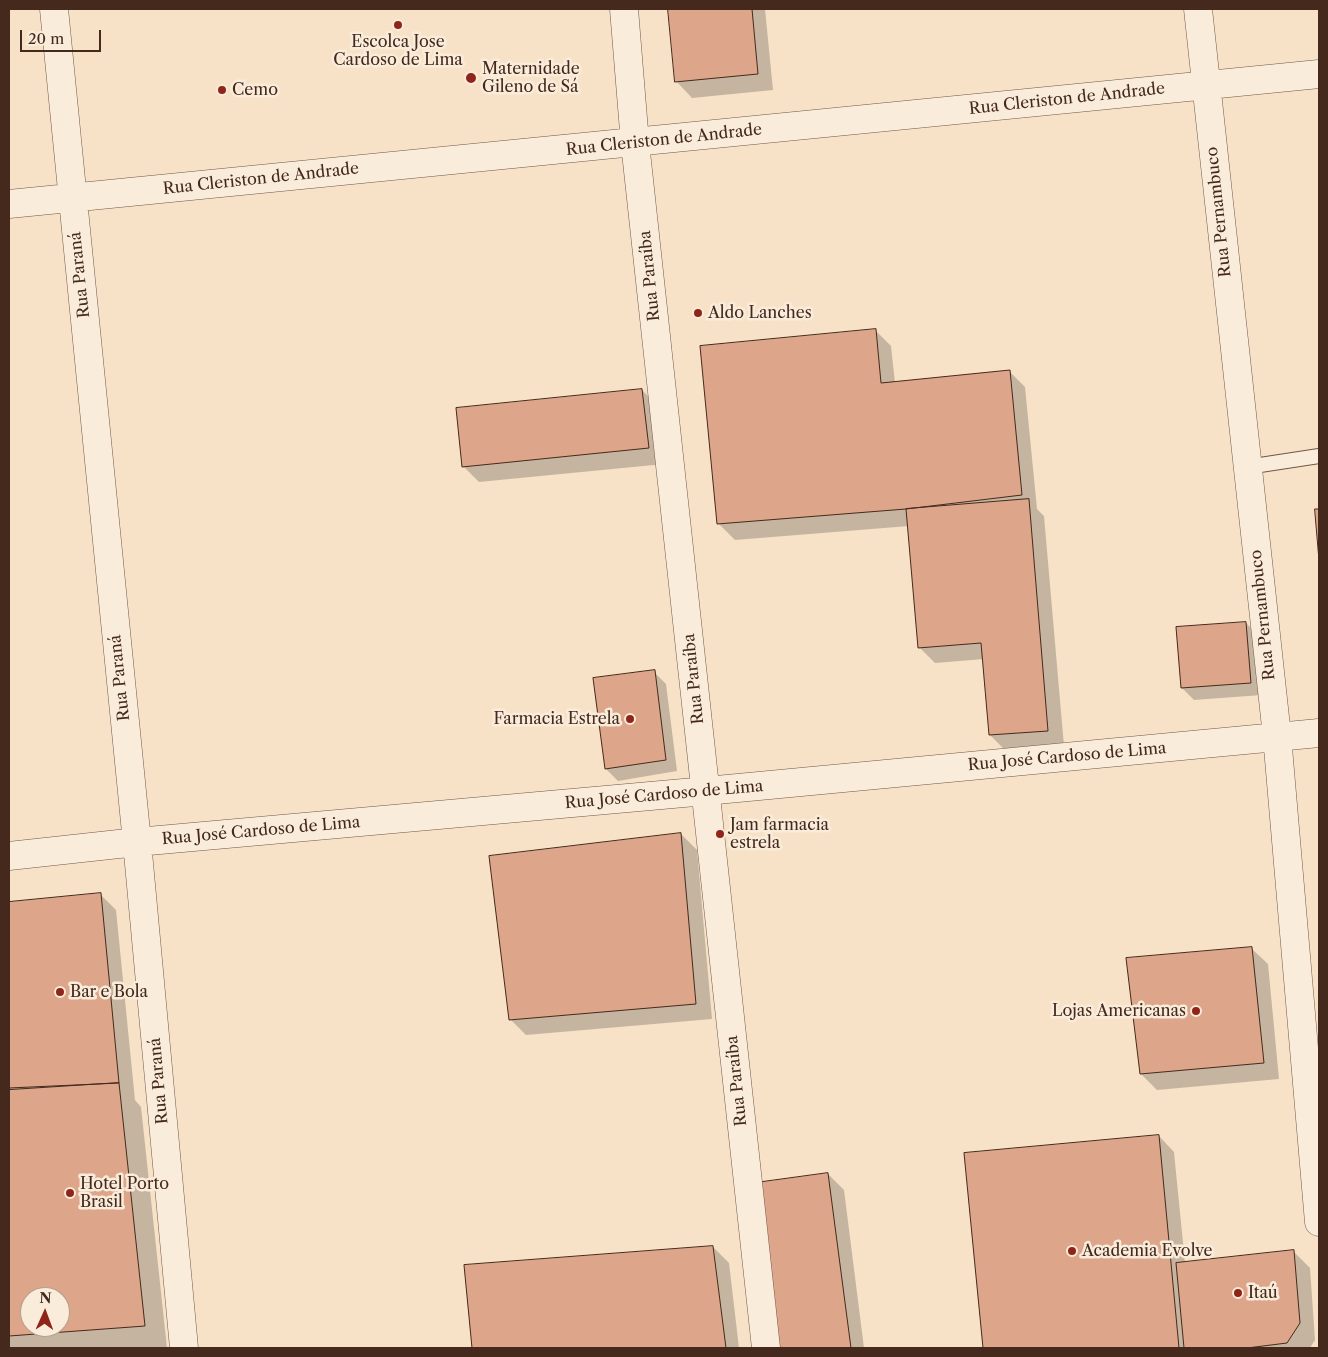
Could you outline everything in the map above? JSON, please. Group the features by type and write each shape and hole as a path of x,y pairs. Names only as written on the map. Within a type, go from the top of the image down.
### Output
{"street":[{"name":"Rua Paraná","path":"54,9 137,842 184,1348"},
{"name":"Rua Paraíba","path":"624,9 635,143 766,1348"},
{"name":"Rua Pernambuco","path":"1198,9 1246,467 1277,737 1319,1222"},
{"name":"Rua Cleriston de Andrade","path":"9,204 1319,74"},
{"name":"Rua José Cardoso de Lima","path":"9,856 137,842 1319,733"}],"lane":[{"path":"1246,467 1319,456"}],"building":[{"path":"668,9 752,9 758,74 675,82"},
{"path":"876,329 881,383 1010,370 1022,495 906,509 717,524 700,346"},
{"path":"642,389 649,448 462,467 456,408"},
{"path":"1029,499 1048,731 989,735 981,643 918,648 906,509"},
{"path":"1315,509 1319,509 1319,560"},
{"path":"1246,622 1251,683 1181,688 1176,627"},
{"name":"Farmacia Estrela","path":"655,670 666,760 605,769 593,678"},
{"path":"681,833 696,1004 509,1020 489,856"},
{"name":"Bar e Bola","path":"101,893 119,1083 9,1088 9,902"},
{"name":"Lojas Americanas","path":"1252,947 1264,1063 1140,1074 1126,958"},
{"name":"Hotel Porto Brasil","path":"119,1083 145,1326 70,1332 70,1287 20,1287 20,1335 9,1336 9,1090"},
{"name":"Academia Evolve","path":"1159,1135 1179,1348 983,1348 964,1153"},
{"path":"828,1173 851,1348 776,1348 755,1183"},
{"path":"713,1246 726,1348 472,1348 464,1265"},
{"name":"Itaú","path":"1294,1250 1300,1323 1287,1343 1247,1348 1184,1348 1176,1263"}],"place":[{"name":"Escolca Jose Cardoso de Lima","path":"398,25"},
{"name":"Maternidade Gileno de Sá","path":"471,78"},
{"name":"Cemo","path":"222,90"},
{"name":"Aldo Lanches","path":"698,313"},
{"name":"Farmacia Estrela","path":"630,719"},
{"name":"Jam farmacia estrela","path":"720,834"},
{"name":"Bar e Bola","path":"60,992"},
{"name":"Lojas Americanas","path":"1196,1011"},
{"name":"Hotel Porto Brasil","path":"70,1193"},
{"name":"Academia Evolve","path":"1072,1251"},
{"name":"Itaú","path":"1238,1293"}]}
